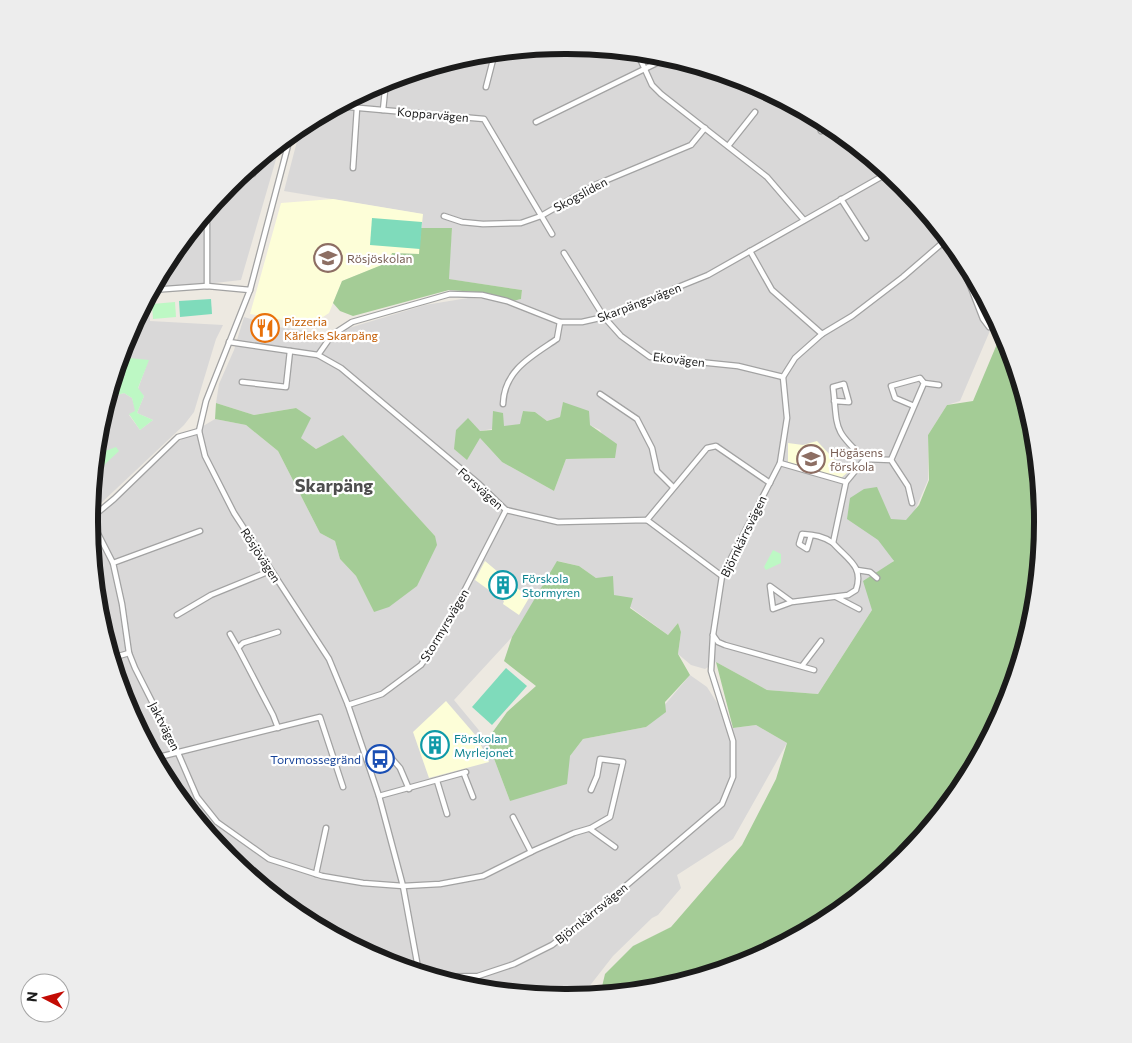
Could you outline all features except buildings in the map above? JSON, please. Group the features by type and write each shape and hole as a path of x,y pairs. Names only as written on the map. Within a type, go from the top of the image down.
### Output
{"street":[{"path":"486,87 493,60"},
{"path":"640,60 652,85 661,94 768,177 804,220"},
{"path":"536,122 657,63"},
{"path":"383,110 385,90"},
{"name":"Kopparvägen","path":"349,107 484,118 552,234"},
{"path":"353,168 357,108"},
{"path":"728,146 755,112"},
{"name":"Skogsliden","path":"444,216 462,222 500,226 520,223 541,216 595,185 691,145 705,128"},
{"name":"Rösjövägen","path":"288,145 250,290 206,402 199,431 205,456 218,484 270,571 329,660 348,705 379,796 403,886 418,964"},
{"name":"Skarpängsvägen","path":"318,355 332,335 352,322 450,294 482,295 507,301 560,322 582,322 604,317 708,275 881,177"},
{"path":"841,199 866,238"},
{"path":"207,223 207,286"},
{"path":"783,377 794,358 822,334 875,298 942,243"},
{"path":"750,251 772,290 800,317 822,334"},
{"name":"Ekovägen","path":"564,253 604,317 621,336 650,357 738,366 783,377"},
{"path":"160,289 207,286 250,290"},
{"path":"971,288 983,319 989,326"},
{"path":"503,404 503,398 515,368 557,339 560,322"},
{"name":"Forsvägen","path":"229,342 318,355 341,368 479,484 506,510 558,522 647,520"},
{"path":"242,382 286,387 290,351"},
{"name":"Björnkärrsvägen","path":"460,976 478,976 514,964 552,945 601,907 722,804 733,777 733,741 711,671 713,635 722,576 780,463 787,418 783,377"},
{"path":"914,406 895,398 891,386 920,378 924,383 939,385"},
{"path":"891,460 924,383"},
{"path":"834,401 849,402 844,384 833,387 834,401 836,423 843,439 865,459 891,460"},
{"path":"600,394 637,419 652,448 657,470 673,487"},
{"path":"98,511 114,499 178,437 199,431"},
{"path":"722,576 647,520 707,448 716,446 770,482"},
{"path":"833,543 846,482 865,459"},
{"path":"891,460 908,486 912,503"},
{"path":"780,463 846,482"},
{"name":"Stormyrsvägen","path":"348,705 382,694 421,665 462,598 506,510"},
{"path":"113,563 200,531"},
{"name":"Jaktvägen","path":"98,534 113,563 122,604 129,652 135,668 178,753 197,797 217,822 269,859 316,874 363,883 403,886 440,884 483,876 530,852 574,833 590,829 610,817 624,762 600,759 592,790"},
{"path":"792,602 770,586 773,609 783,607 792,602 835,597 854,592 860,578 857,570 833,543 822,536 811,535"},
{"path":"857,570 870,572 877,578"},
{"path":"177,615 211,596 270,571"},
{"path":"835,597 859,609"},
{"path":"238,648 243,644 278,632"},
{"path":"230,634 273,714 278,728"},
{"path":"713,635 718,642 733,648 814,670"},
{"path":"802,666 821,641"},
{"path":"118,656 129,652"},
{"path":"162,756 320,717 343,787"},
{"path":"381,754 386,753 400,768 410,789"},
{"path":"379,796 465,773 473,797"},
{"path":"437,781 447,814"},
{"path":"513,817 530,852"},
{"path":"316,874 326,828"},
{"path":"590,829 615,847"}],"shaded area":[{"path":"535,55 597,55 657,63 687,70 745,89 800,116 851,150 897,191 918,213 955,262 991,327 960,401 947,405 928,435 928,480 872,610 818,694 767,690 716,662 705,669 691,665 678,654 681,632 678,623 668,635 579,566 558,561 512,637 454,700 487,740 510,801 570,756 583,739 646,727 690,675 707,687 733,728 756,725 787,743 733,839 677,875 681,888 658,915 652,918 613,956 588,988 535,988 505,985 445,973 387,954 332,927 281,893 235,852 214,830 177,781 146,728 134,701 114,643 107,613 99,552 98,509 183,438 215,419 246,425 278,451 320,533 335,541 340,559 356,576 374,612 435,536 343,436 316,449 301,438 296,408 254,415 216,403 219,384 234,350 244,317 278,327 329,334 425,305 468,298 513,301 521,299 522,290 448,279 452,228 421,228 422,214 284,191 298,139 332,116 359,102 387,89 416,79 475,63","holes":["563,403 590,425 600,430 614,458 566,459 554,491 502,462 480,438 480,431 521,424 523,411 535,412 547,421 560,417"]},
{"path":"278,153 241,280 160,289 177,262 214,213 235,191"},
{"name":"Rösjöskolan","path":"333,199 423,214 419,254 392,253 390,262 342,281 329,313 311,325 250,314 281,203"},
{"path":"149,309 150,321 223,325 216,339 194,412 184,425 99,505 102,460 115,396 124,393 132,398 136,411 129,415 140,430 153,420 137,413 144,396 138,389 148,361 128,358"},
{"path":"124,368 126,369 125,376 120,380"},
{"name":"Högåsens förskola","path":"817,441 847,473 841,478 788,462 788,443 803,445"},
{"path":"485,561 529,598 519,615 503,604 504,601 475,580"},
{"path":"446,701 477,737 489,762 429,778 413,732"}],"green space":[{"path":"372,218 422,222 420,249 370,245"},
{"path":"421,228 452,228 449,279 522,290 521,299 513,301 476,292 449,290 353,316 340,311 333,303 342,281 389,262 392,253 419,254"},
{"path":"211,299 212,314 180,317 179,301"},
{"path":"175,302 176,317 153,319 152,304"},
{"path":"998,342 1018,400 1025,430 1033,491 1033,552 1025,613 1009,672 986,728 955,781 918,830 897,852 851,893 800,927 745,954 687,973 657,980 602,988 605,974 633,946 671,927 742,845 776,779 787,743 756,725 733,728 716,662 767,690 818,694 872,610 863,581 894,561 878,540 847,519 850,498 864,489 877,487 891,519 906,520 919,505 929,480 928,435 947,405 973,401"},
{"path":"128,358 149,360 138,388 144,396 137,413 153,420 140,430 129,414 135,411 132,398 124,393 115,396 120,380 125,376"},
{"path":"563,402 589,411 590,425 617,444 615,458 566,459 554,491 502,462 480,438 467,460 454,449 456,430 468,418 480,431 492,430 493,411 503,413 504,426 520,424 523,411 535,412 547,421 560,417"},
{"path":"216,403 254,415 296,408 311,418 301,438 316,449 343,435 435,536 437,545 417,586 389,607 374,612 356,576 340,559 335,541 320,533 278,451 246,425 215,419"},
{"path":"116,447 119,451 103,466 103,452"},
{"path":"773,550 781,554 781,563 766,570 764,567"},
{"path":"557,561 579,566 596,578 613,576 614,595 633,598 630,608 668,635 678,623 681,632 678,654 690,675 665,702 666,712 646,727 583,739 570,756 567,784 510,801 487,740 507,712 536,686 504,661 512,637"},
{"path":"506,668 527,686 492,725 472,707"}],"place":[{"name":"Rösjöskolan","path":"328,258"},
{"name":"Pizzeria Kärleks Skarpäng","path":"265,328"},
{"name":"Högåsens förskola","path":"811,459"},
{"name":"Förskola Stormyren","path":"503,585"},
{"name":"Förskolan Myrlejonet","path":"435,745"},
{"name":"Torvmossegränd","path":"380,759"}],"district":[{"name":"Skarpäng","path":"334,485"}]}
